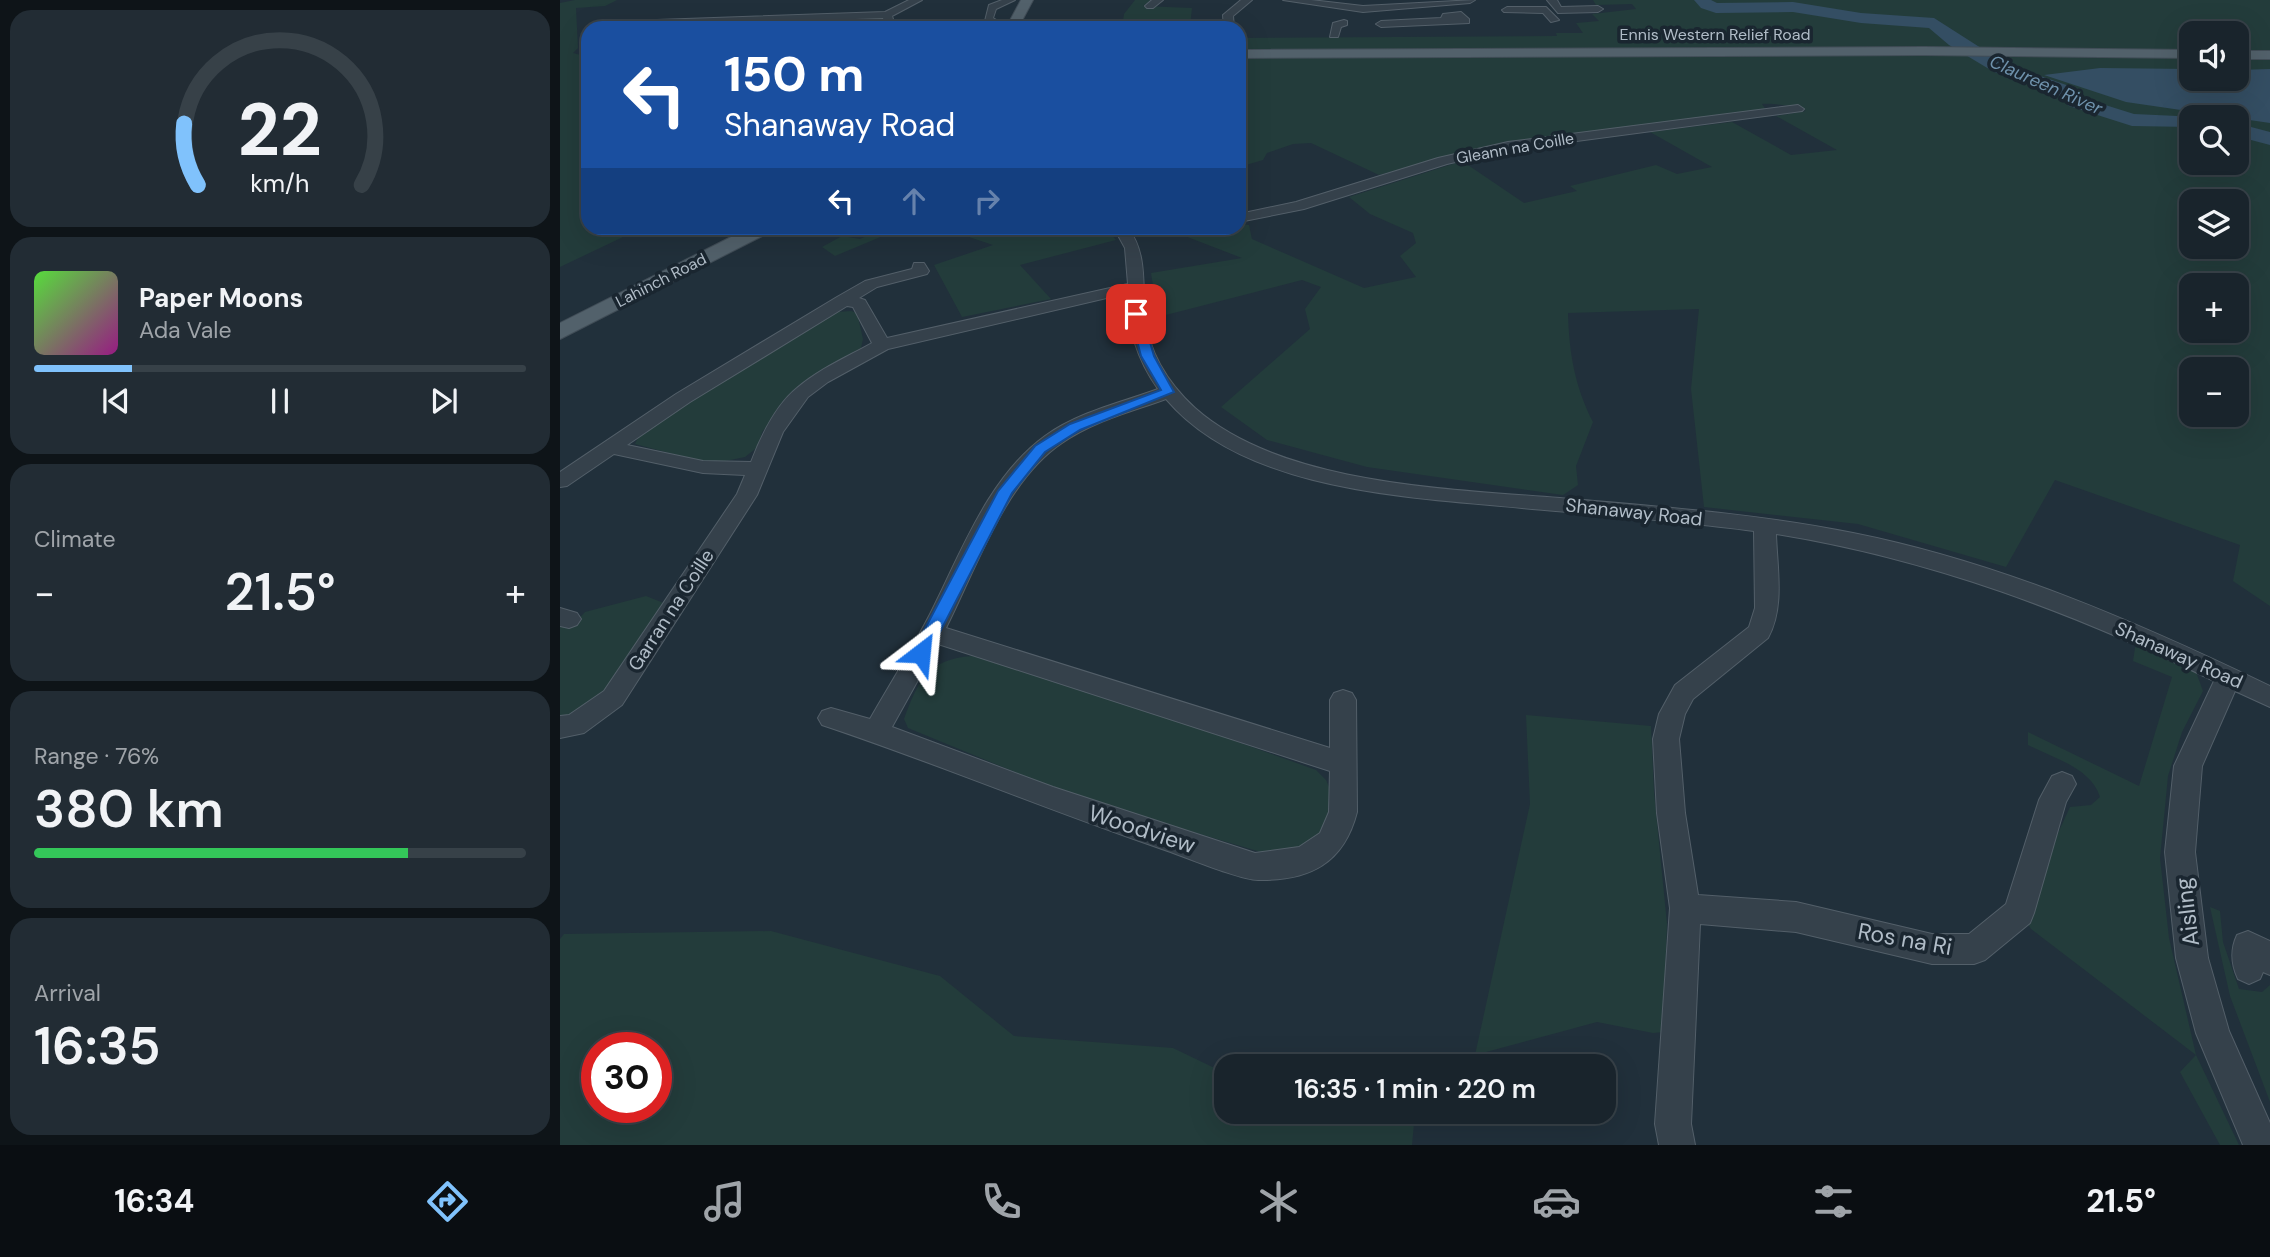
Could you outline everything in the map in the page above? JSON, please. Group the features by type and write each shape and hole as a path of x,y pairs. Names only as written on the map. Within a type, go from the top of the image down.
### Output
{"main road":[{"path":"1016,21 1024,5"},
{"name":"Ennis Western Relief Road","path":"1246,54 1924,51 2179,54"},
{"path":"2249,55 2270,55"},
{"name":"Lahinch Road","path":"560,332 748,235"}],"street":[{"path":"768,21 887,15 896,8 917,0"},
{"path":"1010,0 992,7 991,16 1024,5"},
{"path":"1228,21 1228,15 1247,0"},
{"path":"1287,0 1331,6 1346,4 1399,8 1441,1 1470,0"},
{"path":"1552,0 1558,10"},
{"path":"1346,4 1354,23"},
{"path":"1507,10 1598,9"},
{"path":"1546,10 1554,20"},
{"path":"630,21 638,13"},
{"path":"887,15 889,21"},
{"path":"1334,35 1336,25 1446,21"},
{"name":"Gleann na Coille","path":"1246,217 1299,206 1443,161 1508,146 1779,109 1798,109"},
{"name":"Shanaway Road","path":"1127,235 1133,253 1137,321 1153,370 1168,392 1229,442 1272,461 1320,475 1480,497 1765,525 1858,542 2018,589 2127,632 2270,697"},
{"path":"560,481 683,398 843,300 871,284 921,271 919,266"},
{"name":"Garran na Coille","path":"560,727 575,725 613,698 747,495 772,432 801,393 822,378 882,345 935,330 1135,287"},
{"path":"843,300 859,303 882,345"},
{"path":"876,732 932,633 1006,491 1040,449 1075,427 1168,392"},
{"path":"611,447 709,470 734,471 760,467"},
{"path":"1677,1145 1673,1124 1685,908 1671,813 1665,739 1672,714 1684,692 1759,632 1767,608 1765,525"},
{"path":"932,633 1343,764"},
{"name":"Aisling","path":"2229,677 2188,766 2180,852 2192,958 2209,1021 2261,1145"},
{"name":"Woodview","path":"831,719 876,732 1049,798 1255,867 1287,865 1317,855 1334,838 1344,815 1346,790 1343,764 1343,700"},
{"name":"Ros na Ri","path":"1685,908 1796,917 1932,948 1974,949 2019,914 2053,800 2062,784"}],"green space":[{"path":"575,0 617,0 605,6 576,8 578,48 573,53 581,55 581,235 627,235 560,267 560,3"},
{"path":"1135,0 1151,0 1143,6 1192,8 1191,21 1123,21 1124,14"},
{"path":"1593,0 2270,0 2270,51 2249,51 2249,21 2179,21 2179,50 1972,47 1953,33 1938,33 1959,47 1246,50 1246,38 1557,36 1556,33 1583,33 1576,23 1599,21 1592,14 1636,9 1632,4 1596,5"},
{"path":"884,18 885,21 809,21"},
{"path":"1972,55 1996,69 2023,75 1991,55 2179,58 2179,91 2249,91 2249,58 2270,59 2270,606 2233,581 2240,545 2055,480 2006,567 1858,524 1704,507 1691,389 1699,309 1568,313 1574,369 1593,422 1576,466 1578,485 1563,495 1367,467 1267,440 1221,407 1310,329 1305,309 1321,287 1302,280 1158,317 1151,273 1242,258 1182,235 1246,235 1246,225 1249,225 1252,239 1364,288 1416,277 1400,256 1416,243 1413,233 1370,214 1349,197 1462,161 1524,203 1577,191 1570,186 1656,165 1677,174 1712,167 1650,132 1732,122 1791,155 1837,150 1776,116 1806,111 1791,106 1762,104 1766,110 1507,142 1379,175 1311,143 1293,144 1267,153 1263,160 1246,165 1246,58"},
{"path":"868,235 885,235 835,256 822,247 842,236 860,239"},
{"path":"963,235 1112,235 1116,240 1020,265 1051,299 962,317 934,265 993,245"},
{"path":"837,312 857,313 863,339 861,348 791,397 762,432 759,446 745,457 711,464 635,444 639,436 714,384"},
{"path":"646,596 666,604 603,696 588,710 560,719 560,626 573,625 585,612"},
{"path":"2136,642 2196,672 2203,691 2182,732 2168,776 2160,858 2169,938 2196,1055 2028,924 2053,844 2070,807 2091,805 2100,797 2089,778 2080,771 2028,745 2028,732 2139,786 2172,677 2133,661"},
{"path":"972,656 1138,706 1316,770 1326,780 1334,798 1320,837 1292,853 1264,853 1078,798 908,728 904,719 914,694 927,674 945,662"},
{"path":"1526,715 1651,726 1654,792 1667,924 1663,1032 1653,1033 1597,1022 1475,1054 1530,804"},
{"path":"2210,907 2220,911 2223,942 2239,989 2262,992 2270,985 2270,1102 2230,996"},
{"path":"771,931 940,976 1014,1036 1173,1048 1214,1068 1214,1124 1414,1124 1412,1145 560,1145 560,939 564,934"},
{"path":"2196,1055 2239,1145 2220,1145 2180,1072"}],"water":[{"path":"2100,68 2179,69 2179,91 2249,91 2249,70 2270,69 2270,123 2249,120 2249,105 2179,105 2179,110 2126,102 2044,75"}],"waterway":[{"name":"Claureen River","path":"1702,0 1716,8 1793,7 1861,18 1934,23 1955,41 2000,68 2065,91 2076,102 2132,120 2179,121"},
{"name":"Claureen River","path":"2249,133 2270,139"}],"route":[{"path":"921,653 1006,491 1040,449 1075,427 1168,392 1147,356 1136,314"}]}
